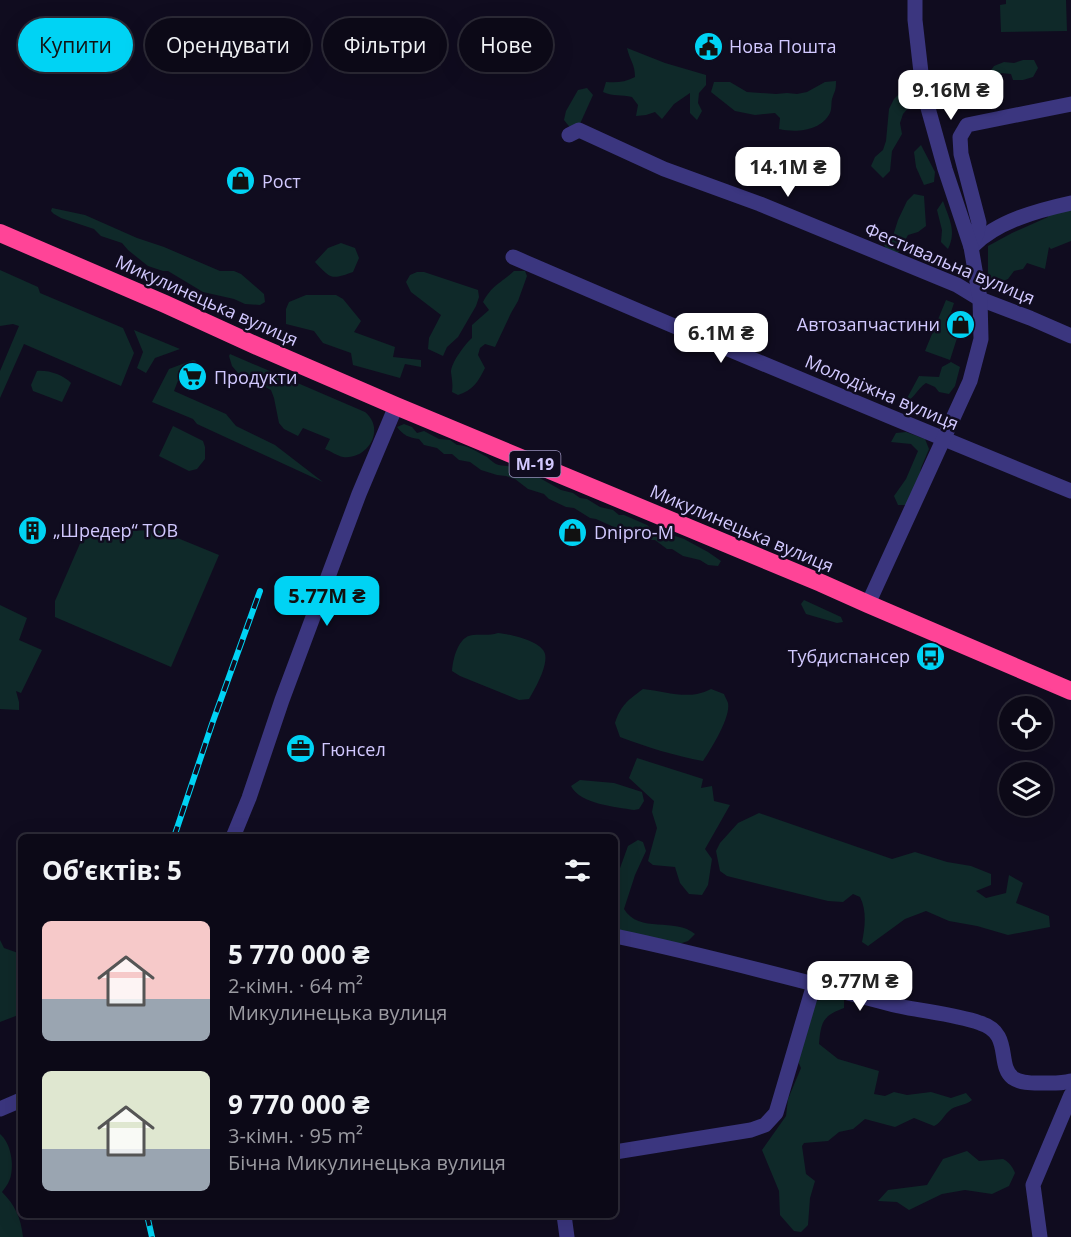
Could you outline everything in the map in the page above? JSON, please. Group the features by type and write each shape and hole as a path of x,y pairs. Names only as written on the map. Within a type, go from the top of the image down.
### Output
{"highway":[{"name":"Микулинецька вулиця","path":"0,233 396,406 821,583 1071,691"}],"street":[{"path":"868,604 969,381 981,339 980,299 971,247 945,169 923,90 915,0"},
{"path":"971,247 979,222 961,154 960,137 967,125 1071,104"},
{"name":"Фестивальна вулиця","path":"574,132 664,169 760,204 957,285 980,299 1071,336"},
{"path":"971,247 994,229 1009,222 1046,208 1071,203"},
{"name":"Молодіжна вулиця","path":"513,257 693,335 1071,491"},
{"path":"234,834 359,494 396,406"},
{"path":"618,937 981,1023 994,1030 1000,1040 1008,1073 1015,1080 1029,1083 1071,1081"},
{"path":"618,1152 751,1130 765,1125 776,1113 814,984"},
{"path":"1040,1237 1033,1185 1071,1095"},
{"path":"0,1109 18,1101"},
{"path":"564,1218 567,1237"}],"green space":[{"path":"1006,0 1066,0 1067,31 1001,32 1000,5 1006,4"},
{"path":"627,48 665,63 706,75 706,85 699,93 698,103 702,111 697,120 690,113 690,93 674,104 662,119 655,112 636,116 638,105 632,97 603,92 606,82 621,82 635,77"},
{"path":"1034,60 1038,68 1033,77 1013,80 1011,74 1001,73 994,81 984,80 994,66 1004,62 1014,63"},
{"path":"836,81 831,111 826,119 814,127 793,131 779,129 780,118 775,113 755,115 735,111 711,92 714,82 730,82 747,92 797,94 807,92 825,82"},
{"path":"587,88 593,95 579,126 572,130 564,120 566,111 578,90"},
{"path":"911,90 916,99 903,114 900,123 902,134 892,151 890,171 883,178 871,166 875,157 883,150 886,141 889,109 901,92"},
{"path":"921,145 935,172 934,182 924,185 916,167 914,152"},
{"path":"914,194 924,196 926,226 908,235 898,253 889,254 884,245 892,239 907,201"},
{"path":"943,201 952,231 948,249 941,242 942,230 937,210"},
{"path":"52,208 85,215 220,271 234,271 241,274 264,294 265,302 260,305 245,304 203,292 168,271 148,266 122,243 101,236 94,229 61,218 51,211"},
{"path":"1071,210 1071,241 1051,249 1049,247 1045,269 1027,263 1023,269 1014,271 1008,279 996,284 988,278 988,246 1048,217 1048,214"},
{"path":"341,243 355,248 359,258 353,272 336,277 328,275 315,262 328,248"},
{"path":"0,270 38,287 40,293 123,328 134,353 121,386 24,344 0,398 0,371 19,326 13,324 0,326"},
{"path":"514,271 525,271 527,276 518,301 495,347 485,344 480,348 478,355 485,368 480,377 471,388 458,395 452,392 453,364 472,338 472,325 489,310 483,302 494,288"},
{"path":"424,272 478,290 479,297 476,306 458,337 447,347 443,356 428,349 429,338 441,315 411,292 406,282 410,275"},
{"path":"306,295 336,295 343,299 361,321 354,332 395,347 393,357 421,360 421,367 405,364 400,378 353,365 351,353 323,343 314,331 286,324 286,309 289,302"},
{"path":"946,300 954,303 951,312 957,315 953,333 958,335 950,360 925,351"},
{"path":"134,330 180,349 155,358 146,373 137,368 143,352"},
{"path":"230,354 365,412 374,427 371,442 360,454 343,457 325,449 330,439 303,428 298,436 284,429 279,423 271,390 238,373 232,366"},
{"path":"193,360 196,361 193,367 181,373 174,391 226,414 236,426 275,445 323,482 197,424 193,419 152,402 169,369"},
{"path":"951,362 960,367 955,386 949,394 939,392 935,387 926,383 905,402 919,376 939,377 942,367"},
{"path":"37,371 56,374 71,383 62,402 33,391 31,385"},
{"path":"404,424 412,427 417,433 424,431 439,439 450,440 457,445 476,451 494,463 513,467 518,472 538,477 561,490 647,525 657,534 684,539 721,561 718,566 708,565 700,560 683,556 672,549 667,549 655,540 649,540 636,532 623,531 590,518 574,508 566,507 544,494 528,489 515,479 481,470 470,462 459,460 452,454 444,454 437,448 424,445 419,439 406,436 397,427"},
{"path":"173,426 203,441 205,459 197,469 189,471 159,456"},
{"path":"906,432 925,439 929,449 906,505 898,505 894,496 906,479 918,451 911,444 891,442 896,433"},
{"path":"158,530 219,555 171,667 55,617 55,601 85,532"},
{"path":"804,600 841,617 843,622 837,623 806,614 801,604"},
{"path":"0,605 27,618 19,640 42,650 21,693 16,691 19,710 0,709"},
{"path":"498,633 532,642 543,649 545,659 543,671 529,699 519,700 452,671 455,655 464,639 473,635"},
{"path":"643,689 684,695 697,694 711,689 724,694 728,703 726,716 720,733 703,761 661,751 620,737 615,723 617,717 626,703"},
{"path":"637,758 703,779 701,788 712,786 714,801 730,805 705,849 712,859 708,885 702,895 689,894 680,883 675,867 653,865 648,861 657,828 652,812 654,801 629,778"},
{"path":"580,780 614,783 642,792 644,801 639,809 634,810 590,801 582,797 571,786"},
{"path":"759,813 892,859 915,852 947,862 971,866 991,874 991,885 976,891 986,898 1006,893 1009,875 1023,883 1016,903 1049,916 1050,927 1008,935 949,921 926,911 905,919 868,946 862,942 865,925 860,897 853,894 843,902 828,901 727,876 720,871 716,851 720,843 738,823"},
{"path":"638,840 643,842 646,851 624,909 631,917 639,921 687,929 695,934 688,941 673,946 618,934 618,874 628,846"},
{"path":"0,940 4,948 18,953 18,1015 0,1022"},
{"path":"829,993 844,998 844,1008 824,1020 819,1044 838,1059 879,1071 874,1094 885,1096 894,1092 907,1095 931,1092 951,1098 966,1093 972,1100 951,1109 934,1126 914,1118 895,1127 865,1119 853,1129 839,1132 828,1141 804,1143 802,1146 806,1174 815,1181 810,1198 808,1225 801,1232 794,1231 780,1215 779,1191 762,1150 786,1116 788,1099 801,1068 795,1055 809,1003 825,999"},
{"path":"0,1134 9,1147 12,1164 10,1179 2,1192 17,1212 23,1237 0,1237"},
{"path":"967,1151 979,1161 1003,1159 1007,1161 1015,1173 1009,1186 992,1194 965,1190 942,1194 909,1210 897,1202 878,1201 888,1190 927,1185 943,1159"}],"railway":[{"path":"175,834 260,591"},
{"path":"148,1218 152,1237"}],"place":[{"name":"Нова Пошта","path":"708,46"},
{"name":"Рост","path":"241,181"},
{"name":"Автозапчастини","path":"961,324"},
{"name":"Продукти","path":"193,377"},
{"name":"„Шредер“ ТОВ","path":"32,530"},
{"name":"Dnipro-M","path":"573,532"},
{"name":"Тубдиспансер","path":"931,656"},
{"name":"Гюнсел","path":"300,749"}]}
